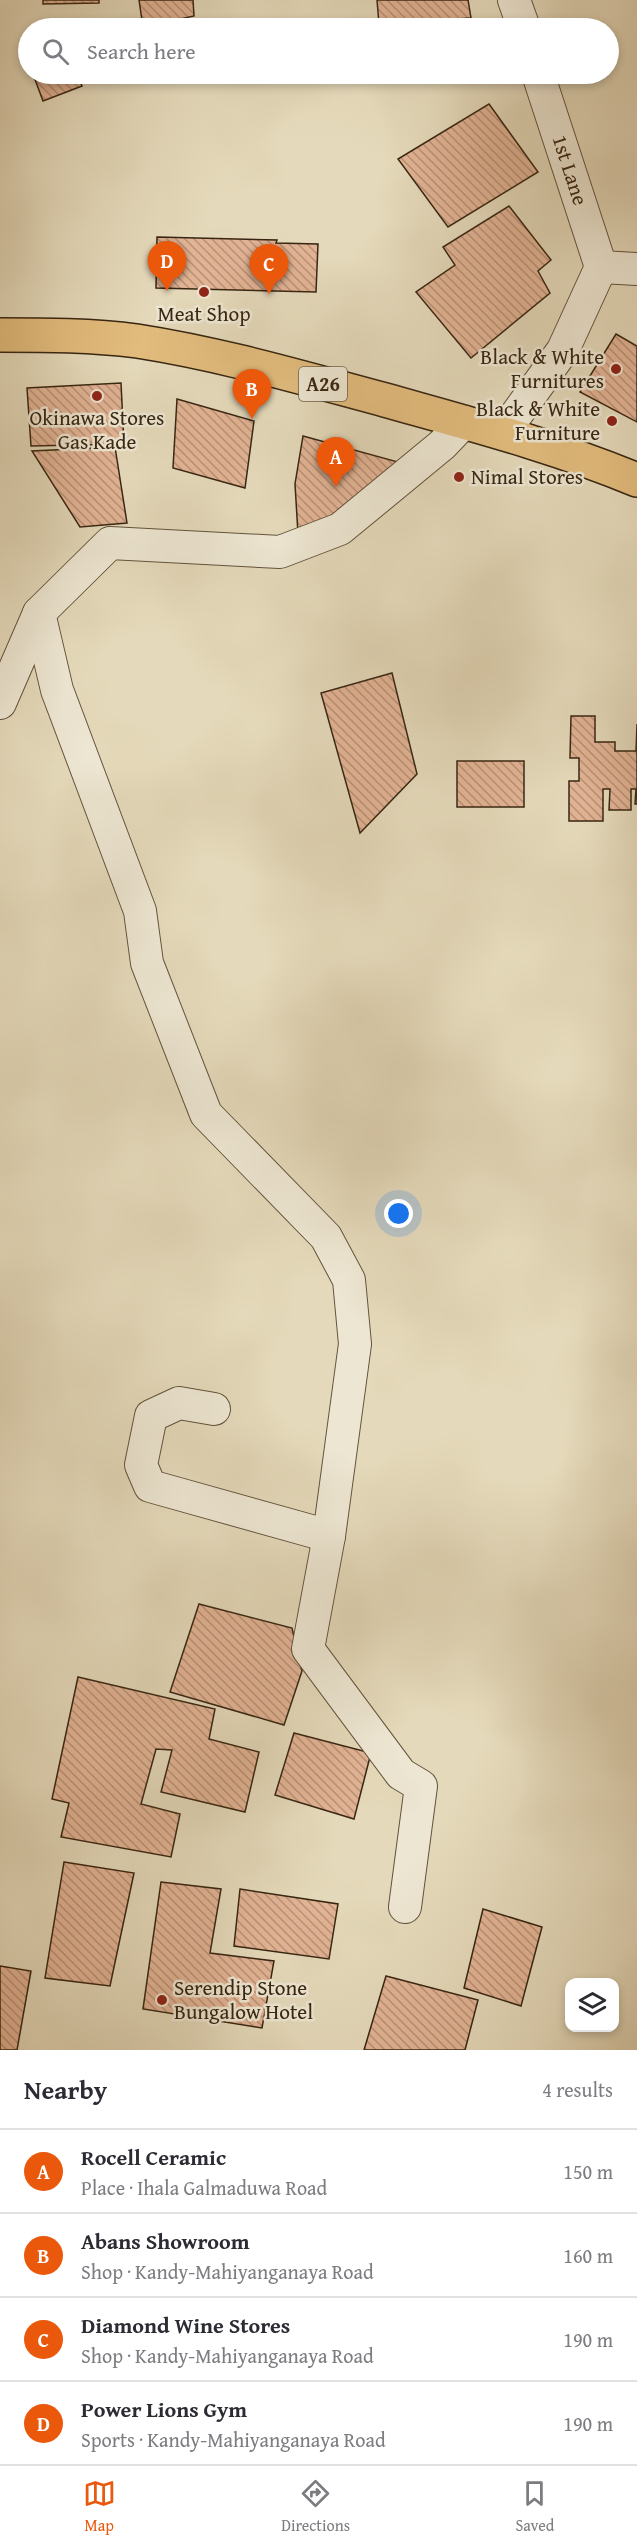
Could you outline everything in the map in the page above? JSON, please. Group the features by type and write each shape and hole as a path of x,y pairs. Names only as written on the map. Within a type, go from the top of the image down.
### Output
{"highway":[{"name":"A26","path":"0,335 71,336 135,341 203,353 503,433 602,465 637,480"}],"street":[{"path":"514,0 520,18"},
{"name":"1st Lane","path":"541,84 602,267"},
{"path":"503,433 563,350 602,267 637,269"},
{"path":"0,703 39,613 110,543 280,552 340,529 442,445 464,422"},
{"path":"39,613 57,690 140,911 147,963 206,1114 326,1237 350,1280 355,1344 329,1536 308,1649 401,1774 421,1786 405,1906"},
{"path":"214,1409 179,1403 150,1416 141,1465 150,1486 329,1536"}],"building":[{"path":"43,0 99,0 99,3 43,4"},
{"path":"139,0 193,0 194,16 142,18"},
{"path":"377,0 468,0 471,18 378,18"},
{"path":"37,84 81,84 82,86 43,101"},
{"path":"489,104 538,172 448,227 398,159"},
{"path":"509,206 551,260 538,271 550,293 471,358 416,292 455,265 443,247"},
{"path":"157,237 277,240 276,243 318,244 316,292 156,288"},
{"name":"Black & White Furnitures","path":"616,334 637,346 637,422 580,392"},
{"path":"121,383 124,444 31,446 27,388"},
{"path":"177,399 254,421 245,488 173,468"},
{"path":"303,436 398,462 328,525 298,534 295,484"},
{"path":"115,447 127,523 80,527 32,451"},
{"path":"392,673 417,774 360,833 321,693"},
{"path":"571,716 595,716 595,742 615,742 615,751 636,751 637,724 637,804 635,804 636,789 631,789 631,810 609,810 610,789 603,789 603,821 569,821 569,781 579,781 579,758 570,758"},
{"path":"457,761 524,761 524,807 457,807"},
{"path":"199,1604 292,1628 302,1671 284,1725 170,1692"},
{"path":"78,1677 215,1709 209,1739 259,1752 245,1812 161,1792 172,1750 156,1749 141,1804 180,1814 171,1857 61,1837 69,1803 52,1799"},
{"path":"294,1733 371,1753 354,1819 275,1795"},
{"path":"64,1862 134,1873 110,1986 45,1978"},
{"path":"161,1882 221,1889 210,1953 274,1961 262,2028 143,2009"},
{"path":"240,1889 338,1904 329,1959 234,1946"},
{"path":"483,1909 542,1927 521,2006 464,1988"},
{"path":"0,1966 31,1971 17,2050 0,2050"},
{"path":"386,1976 478,2000 465,2050 364,2050"}],"place":[{"name":"Power Lions Gym","path":"167,291"},
{"name":"Meat Shop","path":"204,292"},
{"name":"Diamond Wine Stores","path":"269,294"},
{"name":"Black & White Furnitures","path":"616,369"},
{"name":"Okinawa Stores Gas Kade","path":"97,396"},
{"name":"Abans Showroom","path":"252,419"},
{"name":"Black & White Furniture","path":"612,421"},
{"name":"Nimal Stores","path":"459,477"},
{"name":"Rocell Ceramic","path":"336,487"},
{"name":"Serendip Stone Bungalow Hotel","path":"162,2000"}]}
